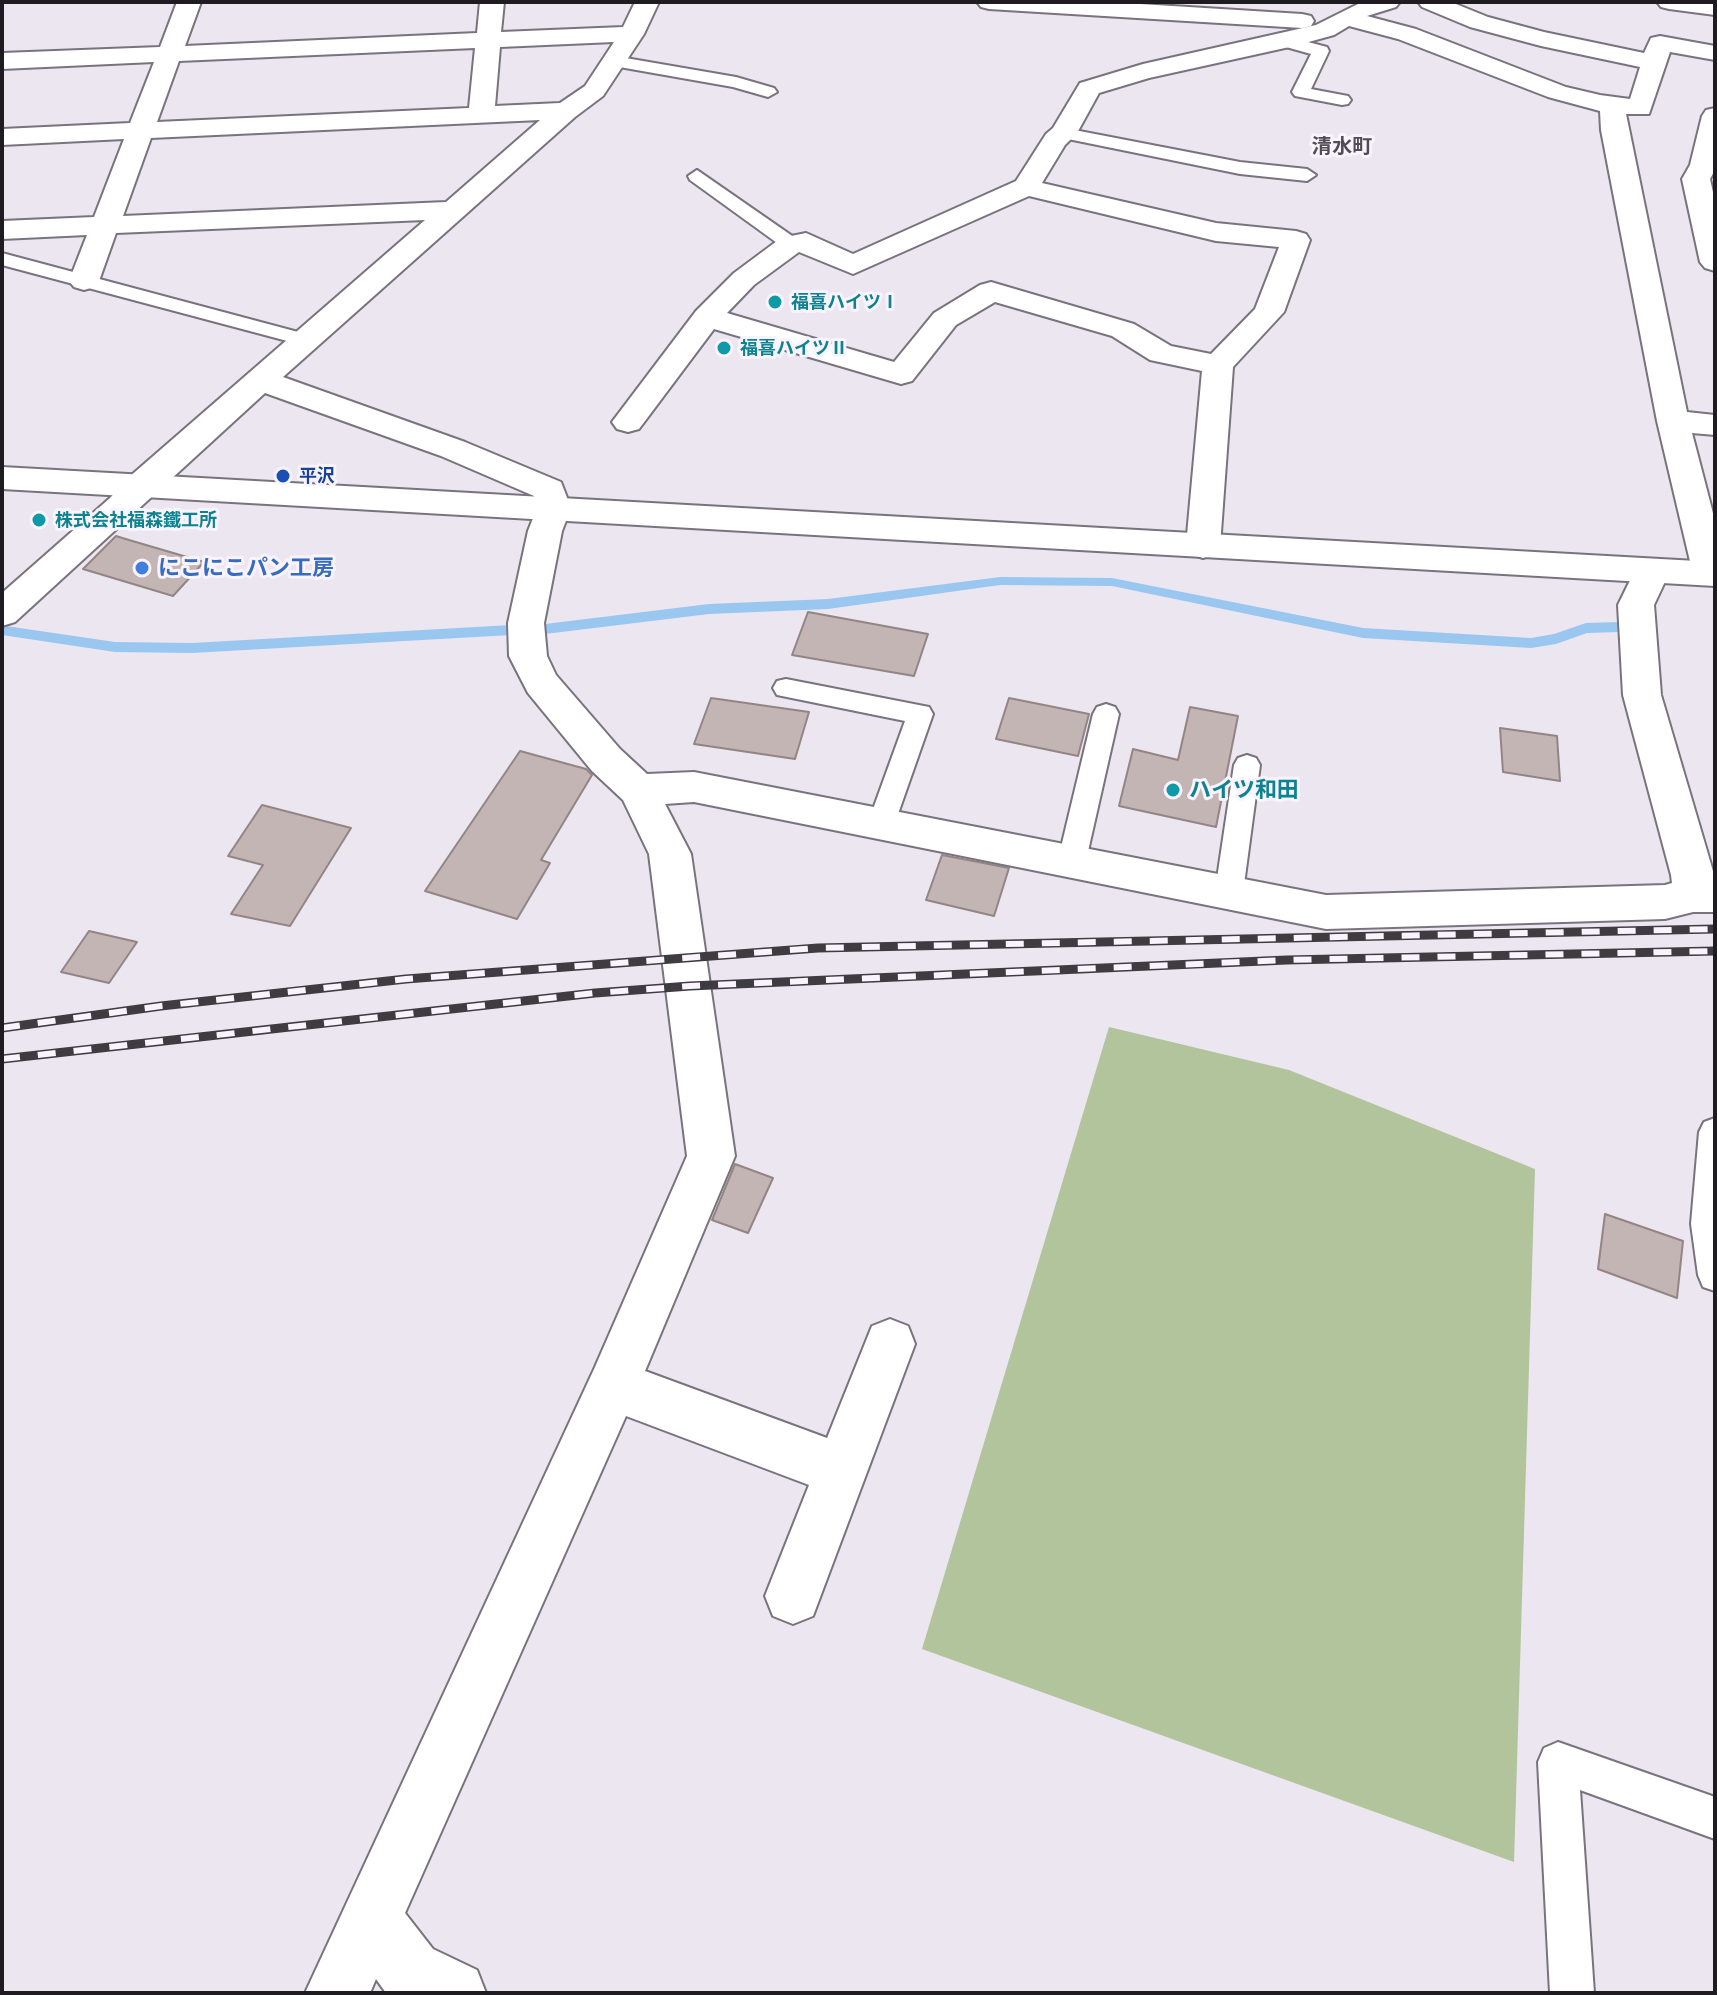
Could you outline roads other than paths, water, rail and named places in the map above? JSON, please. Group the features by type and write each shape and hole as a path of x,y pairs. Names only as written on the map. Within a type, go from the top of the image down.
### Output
{"street":[{"path":"84,281 189,2"},
{"path":"481,115 492,2"},
{"path":"2,612 453,210 566,111 594,91 632,34 647,2"},
{"path":"989,2 1262,20 1343,20 1407,34 1557,92 1640,108 1660,43 1715,53"},
{"path":"628,422 707,317 744,279 791,244 806,242 853,265 1026,187 1055,140 1064,133 1089,88 1143,72 1285,41 1343,20 1360,10 1388,2"},
{"path":"1430,2 1479,22 1541,39 1652,62"},
{"path":"1669,2 1715,8"},
{"path":"2,61 632,34"},
{"path":"2,478 1713,574 1673,421 1614,130 1613,105"},
{"path":"2,137 566,111"},
{"path":"1715,116 1710,166 1696,179 1715,262"},
{"path":"1026,187 1216,232 1296,240 1269,312 1218,365 1203,546"},
{"path":"2,230 453,210"},
{"path":"707,317 901,374 945,319 991,291 1123,330 1161,353 1218,365"},
{"path":"260,380 524,477 549,490 554,508 545,531 526,623 528,656 541,683 606,760 638,790 670,854 711,1156 613,1385 337,1993"},
{"path":"1673,421 1715,425"},
{"path":"638,790 694,787 1326,912 1665,902 1704,895 1692,875 1642,695 1636,605 1652,571"},
{"path":"793,1596 890,1344"},
{"path":"613,1385 841,1470"},
{"path":"371,1919 410,1972 454,1993"}],"lane":[{"path":"1285,41 1321,51 1301,92 1342,100"},
{"path":"614,61 723,80 768,92"},
{"path":"1064,133 1240,168 1307,175"},
{"path":"697,176 791,244"},
{"path":"2,259 306,340"},
{"path":"786,688 920,714 882,823"},
{"path":"1072,860 1106,714"},
{"path":"1229,892 1247,765"},
{"path":"1715,1132 1708,1224 1715,1275"},
{"path":"1572,1993 1558,1762 1715,1818"}],"waterway":[{"path":"545,629 709,609 828,604 1000,581 1112,582 1363,633 1531,643 1556,639 1586,628 1619,627"},
{"path":"6,631 115,647 192,648 511,630"}],"railway":[{"path":"2,1028 161,1006 406,979 818,948 1715,929"},
{"path":"2,1059 595,993 690,986 1287,960 1715,951"}],"place":[{"name":"福喜ハイツⅠ","path":"775,302"},
{"name":"福喜ハイツⅡ","path":"724,348"},
{"name":"平沢","path":"283,476"},
{"name":"株式会社福森鐵工所","path":"39,520"},
{"name":"にこにこパン工房","path":"142,568"},
{"name":"ハイツ和田","path":"1173,790"}],"district":[{"name":"清水町","path":"1342,147"}]}
